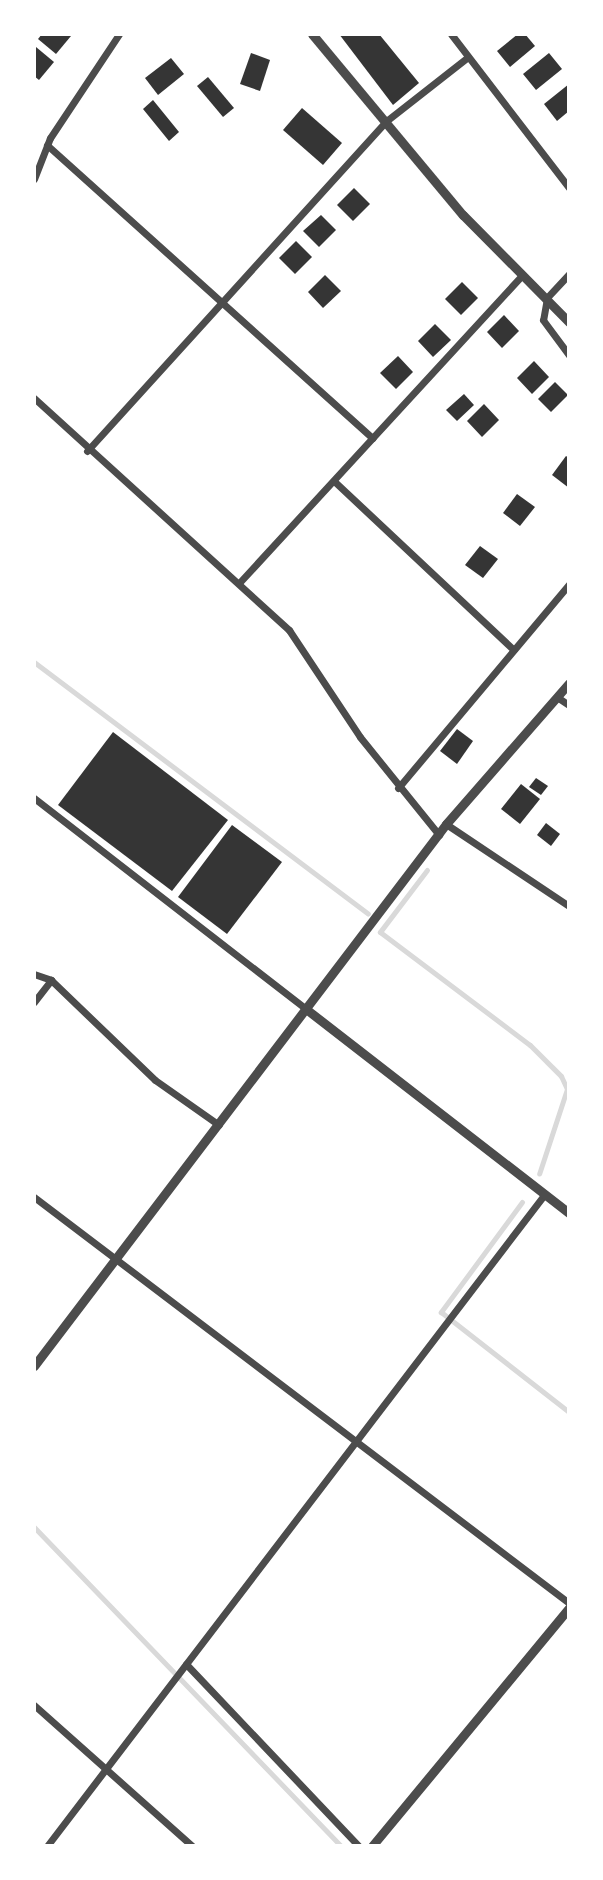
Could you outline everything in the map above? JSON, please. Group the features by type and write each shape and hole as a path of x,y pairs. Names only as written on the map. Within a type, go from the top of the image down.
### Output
{"street":[{"path":"34,179 47,145 119,34"},
{"path":"312,34 521,276 569,322"},
{"path":"451,34 569,188"},
{"path":"87,451 220,299 385,122 468,57"},
{"path":"47,145 372,438"},
{"path":"569,274 547,298 543,320 569,355"},
{"path":"239,583 521,276"},
{"path":"34,398 87,451 289,630 398,788 439,835"},
{"path":"335,482 514,650"},
{"path":"398,788 569,584"},
{"path":"34,1366 446,824 569,683"},
{"path":"557,698 569,705"},
{"path":"34,798 569,1213"},
{"path":"446,824 569,906"},
{"path":"34,974 51,980 155,1080 219,1125"},
{"path":"34,1002 51,980"},
{"path":"47,1846 544,1195"},
{"path":"34,1197 569,1605 372,1846"},
{"path":"185,1665 359,1846"},
{"path":"34,1705 192,1846"}],"building":[{"path":"42,34 71,36 56,54 38,39"},
{"path":"339,34 379,34 419,83 393,105"},
{"path":"518,34 525,34 535,46 510,67 497,51"},
{"path":"36,47 54,62 39,80 34,76"},
{"path":"251,53 270,60 260,91 240,84"},
{"path":"549,53 562,69 536,90 523,74"},
{"path":"171,58 184,74 158,95 145,78"},
{"path":"208,77 234,108 223,117 197,86"},
{"path":"569,84 569,111 557,121 544,104"},
{"path":"153,100 179,132 169,141 143,109"},
{"path":"302,108 342,143 323,165 283,130"},
{"path":"354,188 370,204 353,221 337,205"},
{"path":"321,215 336,230 319,247 303,231"},
{"path":"296,241 312,257 295,274 279,258"},
{"path":"325,275 341,291 323,308 308,292"},
{"path":"462,282 478,298 461,315 445,299"},
{"path":"504,315 519,331 502,348 487,332"},
{"path":"435,324 451,340 433,357 418,341"},
{"path":"398,356 413,372 396,389 380,373"},
{"path":"534,361 549,377 532,394 517,378"},
{"path":"555,382 568,395 551,412 538,399"},
{"path":"464,394 474,405 457,421 446,410"},
{"path":"484,404 499,420 482,437 467,421"},
{"path":"566,456 569,458 569,488 552,475"},
{"path":"517,494 535,507 520,526 503,513"},
{"path":"480,546 498,559 483,578 465,565"},
{"path":"457,729 473,741 457,764 440,751"},
{"path":"113,732 228,820 172,891 58,805"},
{"path":"536,778 548,786 541,795 529,787"},
{"path":"521,784 540,799 520,824 501,809"},
{"path":"546,823 560,834 551,846 537,835"},
{"path":"232,825 282,862 227,934 178,897"}],"waterway":[{"path":"34,662 368,914"},
{"path":"427,870 380,932 530,1045 561,1076 567,1089 539,1174"},
{"path":"522,1202 441,1312 569,1412"},
{"path":"34,1527 341,1846"}]}
